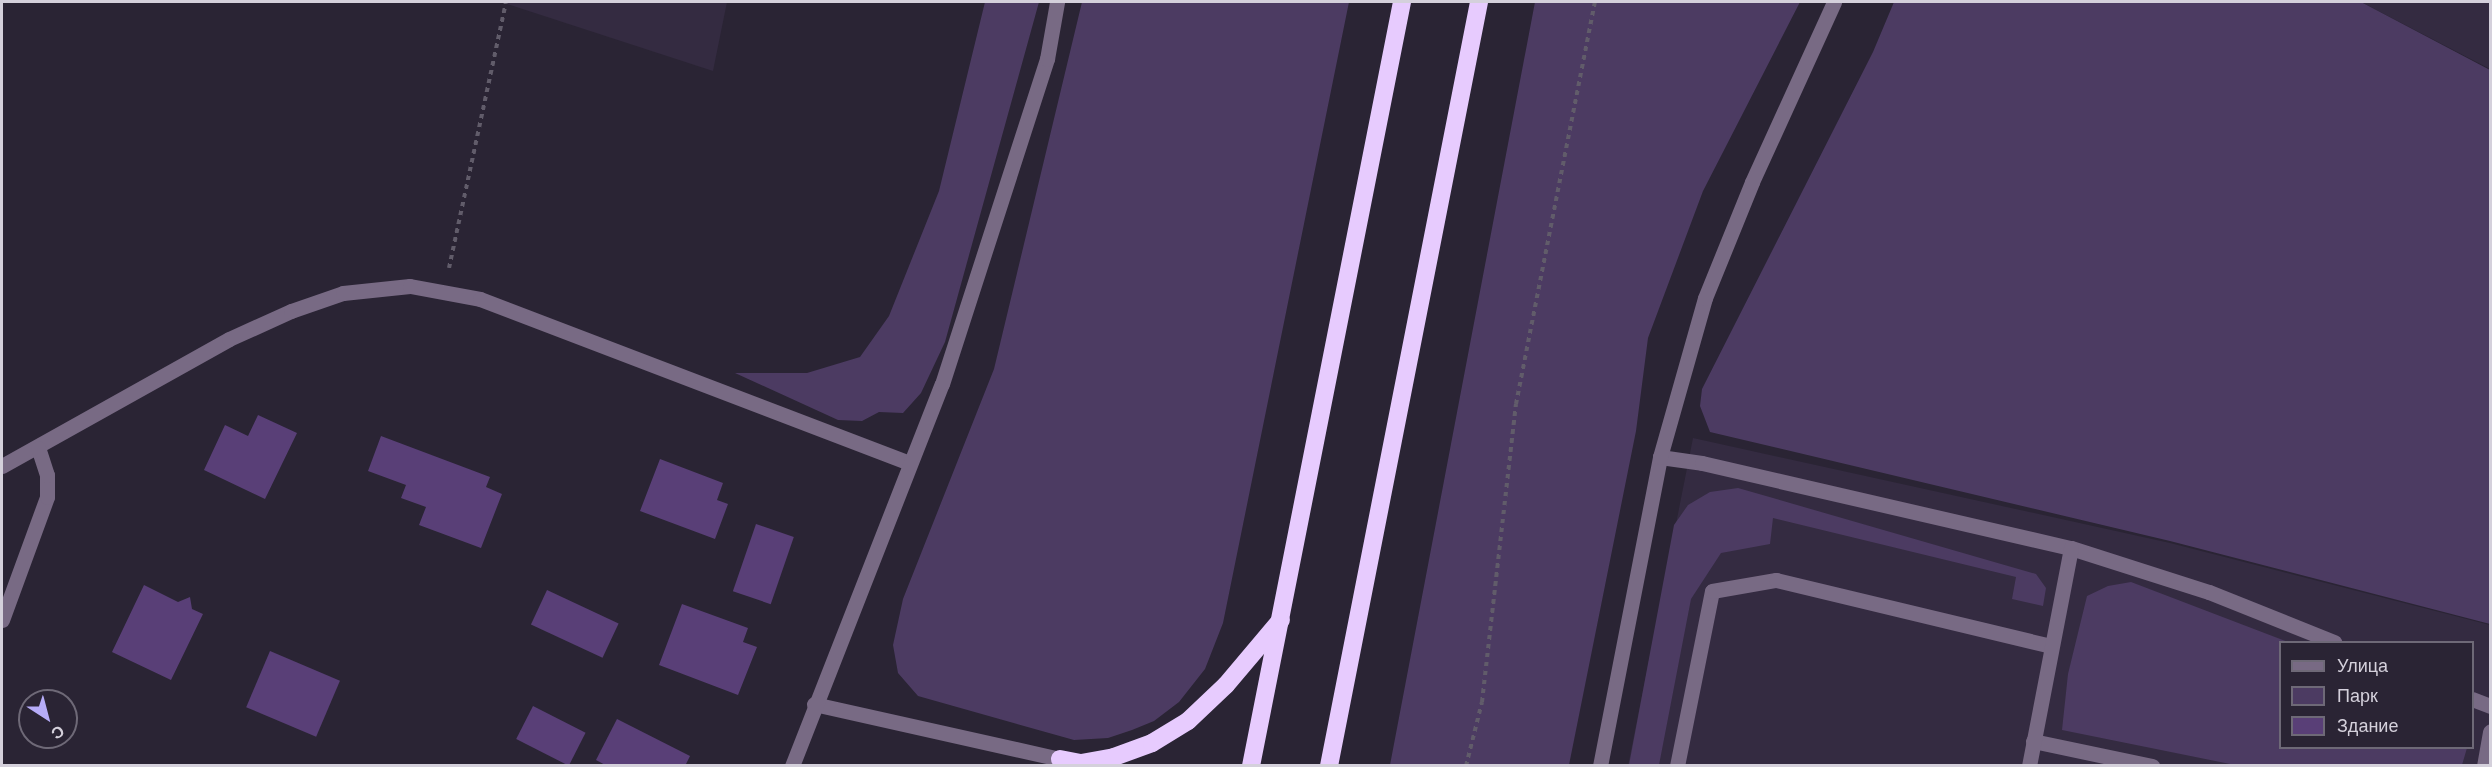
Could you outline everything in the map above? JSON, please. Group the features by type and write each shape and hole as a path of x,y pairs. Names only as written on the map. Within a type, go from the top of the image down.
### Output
{"highway":[{"path":"1251,765 1282,619 1402,2"},
{"path":"1329,765 1479,2"},
{"path":"1060,759 1082,764 1152,743 1188,721 1226,685 1282,619"}],"street":[{"path":"792,765 814,704 942,384 1047,59 1057,2"},
{"path":"1600,765 1660,458 1706,298 1752,182 1834,2"},
{"path":"2,466 230,339 291,311 344,293 410,286 480,298 909,463"},
{"path":"2,620 47,497 47,475 38,448"},
{"path":"1660,458 1701,463 2071,548 2209,592 2332,641"},
{"path":"2029,765 2050,646 2071,548"},
{"path":"1677,765 1712,591 1776,580 2050,646"},
{"path":"2474,700 2490,706"},
{"path":"814,704 1060,759"},
{"path":"2484,765 2490,732"},
{"path":"2033,741 2152,765"}],"path":[{"path":"1466,765 1482,702 1516,404 1595,2"},
{"path":"444,293 506,3"}],"shaded area":[{"path":"501,2 727,2 713,71"},
{"path":"2361,2 2490,2 2490,69"},
{"path":"1693,438 2170,543 2490,625 2490,765 1628,766"}],"green space":[{"path":"985,2 1039,2 945,342 921,393 903,413 879,412 862,421 838,420 735,373 807,373 860,357 889,316 939,191"},
{"path":"1082,2 1349,2 1223,623 1205,669 1179,702 1154,721 1132,730 1108,738 1074,740 918,696 898,673 893,645 903,599 994,369"},
{"path":"1535,2 1800,2 1703,191 1648,338 1636,431 1569,765 1390,765"},
{"path":"1894,2 2361,2 2490,70 2490,624 2170,541 1710,432 1700,406 1702,389 1873,52"},
{"path":"1738,488 2036,574 2046,588 2043,606 2012,599 2016,577 1773,518 1770,544 1721,553 1691,599 1659,765 1629,765 1674,525 1688,505 1710,492"},
{"path":"2131,582 2285,641 2279,641 2279,749 2467,749 2462,765 2235,765 2062,730 2068,674 2087,596 2108,586"}],"building":[{"path":"258,415 297,433 265,499 204,470 225,425 248,436"},
{"path":"381,436 490,477 486,487 502,494 481,548 419,525 426,507 401,498 406,485 368,471"},
{"path":"660,459 723,483 717,500 728,504 715,539 640,511"},
{"path":"756,524 794,537 771,604 733,591"},
{"path":"144,585 178,602 190,597 192,609 203,614 171,680 112,652"},
{"path":"547,590 619,623 603,658 531,624"},
{"path":"682,604 748,628 743,642 757,647 738,695 659,665"},
{"path":"270,651 340,681 316,737 246,707"},
{"path":"533,706 586,733 569,766 516,739"},
{"path":"617,719 690,756 685,766 607,766 596,760"}]}
